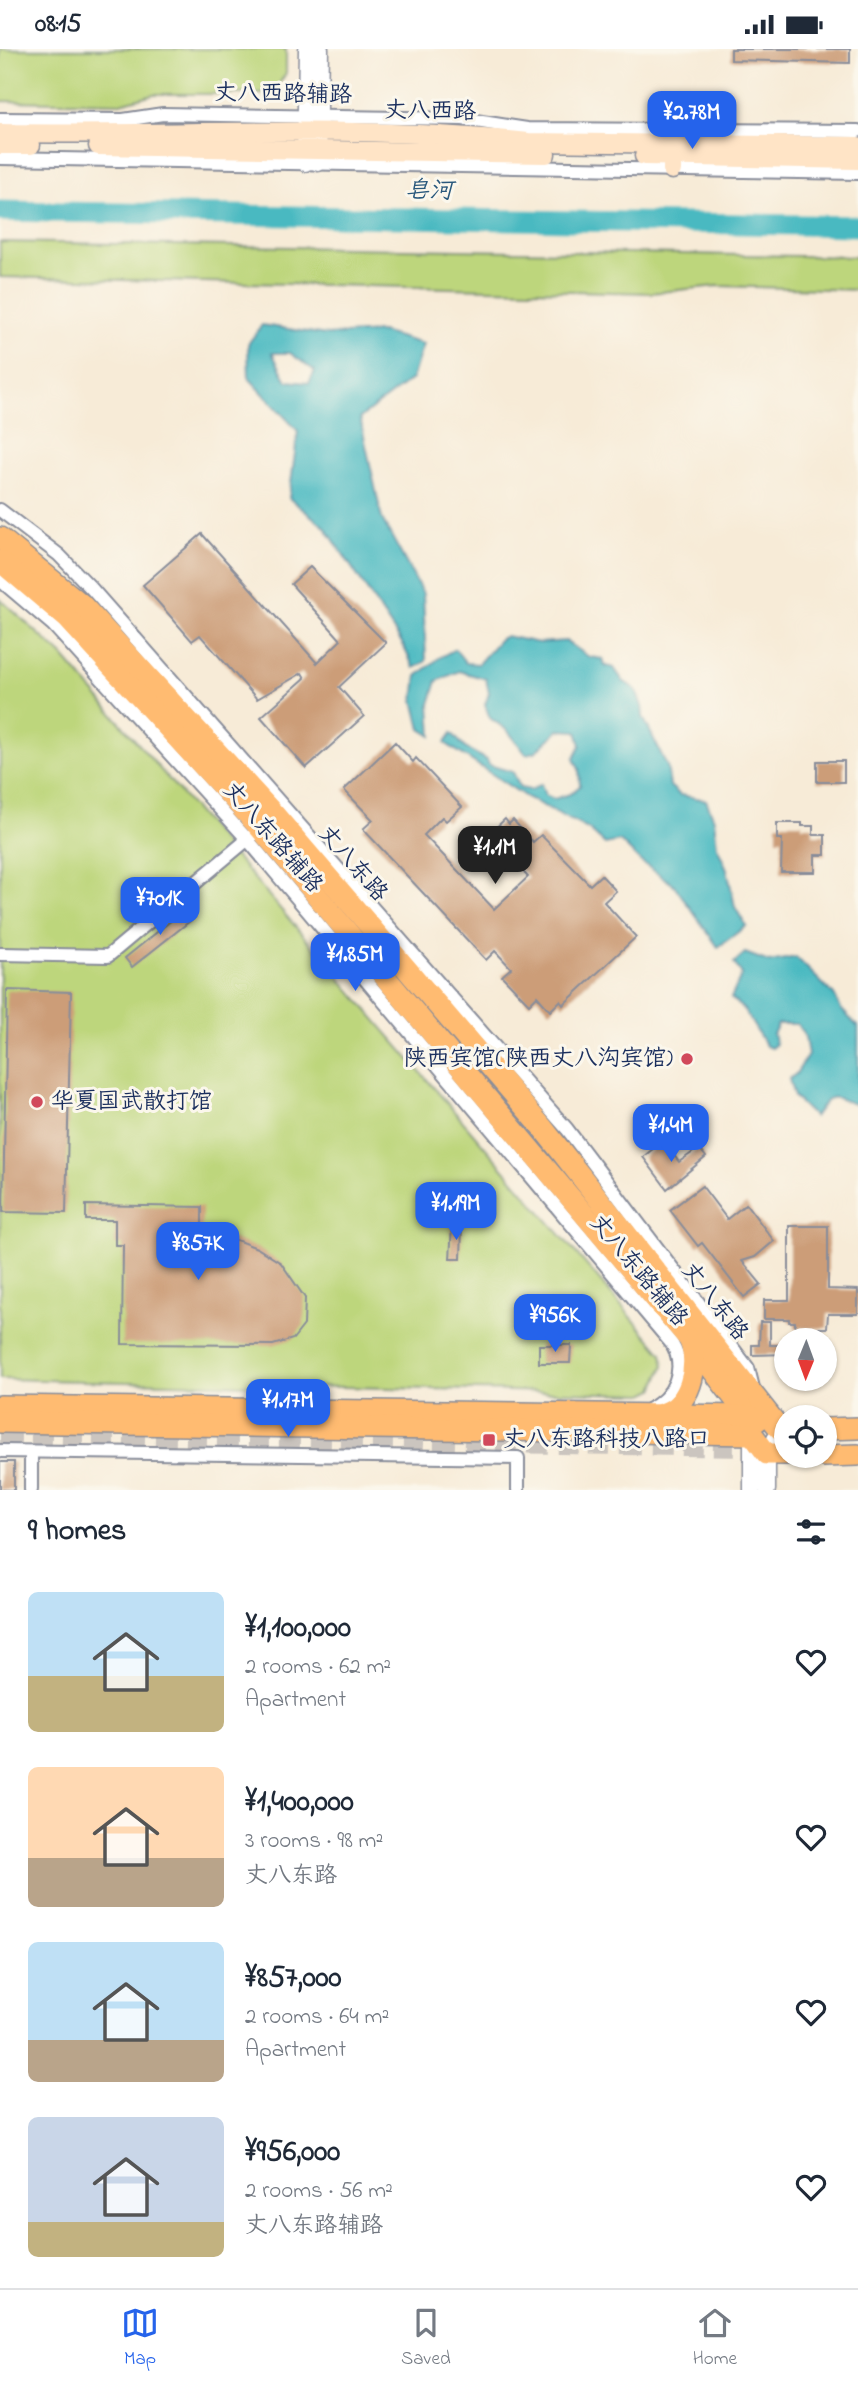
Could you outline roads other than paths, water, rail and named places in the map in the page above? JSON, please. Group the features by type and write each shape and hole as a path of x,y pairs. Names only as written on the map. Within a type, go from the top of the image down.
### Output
{"main road":[{"name":"丈八西路","path":"0,133 672,151 858,160"},
{"name":"丈八西路","path":"0,145 312,141"},
{"name":"丈八西路","path":"672,151 858,146"},
{"name":"丈八东路","path":"0,538 82,605 261,827 752,1416"},
{"name":"丈八东路","path":"0,561 67,618 542,1126 752,1416"},
{"path":"661,1415 678,1406 690,1382 694,1362 689,1339"},
{"path":"0,1406 752,1416 774,1425"},
{"path":"0,1422 752,1416"},
{"path":"752,1416 774,1451"},
{"path":"837,1429 858,1428"},
{"path":"837,1456 858,1455"}],"street":[{"path":"307,49 312,141"},
{"path":"312,141 320,49"},
{"name":"丈八西路辅路","path":"0,119 123,120 163,114 312,141"},
{"name":"丈八西路辅路","path":"672,151 858,131"},
{"name":"丈八西路辅路","path":"0,157 312,141 672,151 858,173"},
{"path":"0,510 59,555 91,588 567,1129 748,1368 752,1416 752,1490"},
{"name":"丈八东路辅路","path":"0,580 53,625 261,827 672,1344 678,1359 678,1375 668,1395 652,1409 622,1414"},
{"path":"0,954 108,956 261,827"},
{"path":"0,1451 519,1458 518,1490"},
{"path":"31,1490 32,1452"},
{"path":"768,1490 774,1463"}],"water":[{"path":"262,325 327,335 381,332 423,344 412,379 360,418 382,519 423,594 426,661 414,668 402,643 325,527 289,498 298,431 249,378 248,344","holes":["272,353 290,353 315,371 309,383 287,381"]},
{"path":"506,636 539,643 566,641 589,657 603,659 605,666 614,668 623,681 635,689 643,717 667,766 670,786 680,795 706,800 714,819 717,846 727,869 735,907 746,926 718,947 674,885 640,861 620,841 605,844 588,829 526,797 445,743 452,733 465,748 487,760 489,765 513,772 520,788 531,790 541,784 545,795 554,799 570,794 580,786 579,769 574,759 581,745 577,731 559,730 535,752 526,754 507,730 490,718 485,705 489,693 486,679 459,671 437,681 430,704 432,736 421,729 414,700 417,676 455,649 466,663 478,664 500,639"},
{"path":"745,953 769,962 796,957 834,995 841,1009 858,1027 858,1105 837,1098 829,1099 814,1117 794,1097 789,1079 796,1074 808,1055 805,1037 797,1024 778,1024 773,1034 776,1044 771,1048 766,1046 744,1010 731,998 742,974 734,963"}],"waterway":[{"name":"皂河","path":"0,211 858,226"}],"tunnel":[{"path":"0,1434 771,1447"}],"place":[{"name":"陕西宾馆(陕西丈八沟宾馆)","path":"687,1059"},
{"name":"华夏国武散打馆","path":"37,1102"},
{"name":"丈八东路科技八路口","path":"489,1440"}]}
